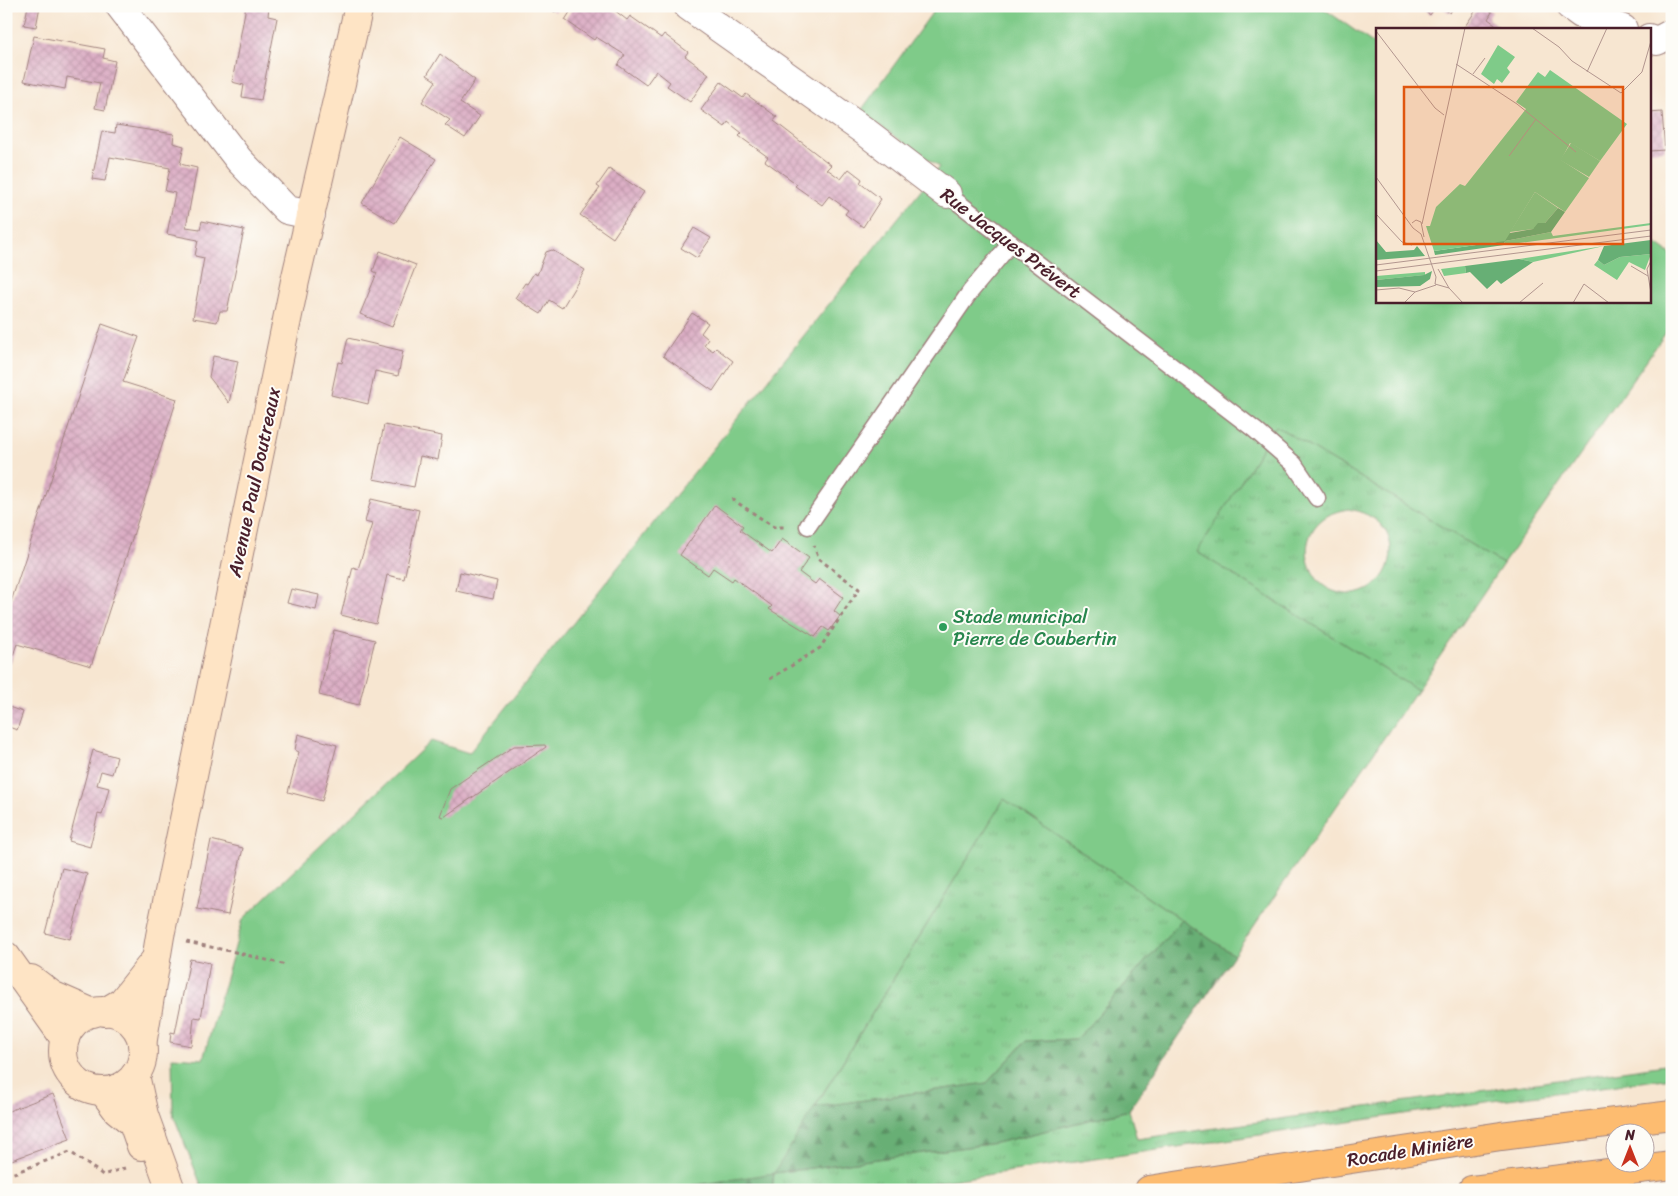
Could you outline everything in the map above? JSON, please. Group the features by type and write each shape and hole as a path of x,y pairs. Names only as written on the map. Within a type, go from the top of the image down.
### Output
{"highway":[{"name":"Rocade Minière","path":"1149,1190 1501,1136 1672,1115"},
{"path":"1472,1190 1672,1165"}],"street":[{"path":"120,6 239,160 286,210 311,215"},
{"name":"Avenue Paul Doutreaux","path":"142,1045 149,1010 155,960 284,339 359,6"},
{"name":"Rue Jacques Prévert","path":"688,6 864,130 946,194"},
{"path":"1570,6 1581,14 1620,28"},
{"path":"1650,38 1657,41 1672,34"},
{"name":"Avenue Paul Doutreaux","path":"99,1012 122,1002 155,960"},
{"path":"11,962 52,995 99,1012 118,1014 129,1022 138,1033 142,1045 141,1061 135,1075 115,1089 103,1091 92,1090 82,1086 74,1079 64,1060 63,1050 65,1039 76,1022 99,1012"},
{"path":"11,962 65,1039"},
{"path":"135,1075 144,1116 171,1190"},
{"path":"103,1091 117,1110 133,1123 156,1190"}],"lane":[{"name":"Rue Jacques Prévert","path":"946,194 1256,430 1294,464 1317,498"},
{"path":"808,526 970,292 1011,243"}],"path":[{"path":"732,499 774,527 808,526 819,559 859,589 820,648 770,680"},
{"path":"195,944 286,965"},
{"path":"6,1176 70,1152 103,1175 146,1160"}],"green space":[{"name":"Stade municipal Pierre de Coubertin","path":"937,6 1320,6 1376,45 1376,302 1650,302 1650,240 1672,255 1672,324 1503,564 1276,426 1197,552 1417,690 1234,955 1004,799 774,1173 663,1190 203,1190 173,1114 172,1057 203,1059 243,919 431,741 469,753 939,167 860,112"},
{"path":"1276,426 1503,564 1417,690 1197,552","holes":["1348,509 1371,517 1385,529 1391,545 1390,561 1383,576 1371,588 1355,594 1336,592 1327,588 1319,581 1310,567 1307,549 1312,532 1324,518 1340,511"]},
{"path":"1004,799 1182,920 1077,1039 1026,1041 987,1083 815,1107"},
{"path":"1182,920 1234,955 1129,1110 996,1143 774,1173 772,1190 663,1190 718,1182 724,1128 815,1107 987,1083 1026,1041 1077,1039"},
{"path":"1672,1064 1672,1078 1500,1100 883,1190 772,1190 774,1173 996,1143 1129,1110 1137,1139"}],"building":[{"path":"28,6 40,6 36,27 24,25"},
{"path":"246,6 269,6 268,16 277,18 261,100 242,97 244,85 232,82"},
{"path":"546,6 559,6 555,12"},
{"path":"574,6 609,6 627,20 630,16 661,38 664,34 688,52 685,56 709,74 690,102 667,86 670,82 656,71 646,85 618,65 625,55 596,37 594,40 565,20"},
{"path":"1418,6 1436,6 1430,15"},
{"path":"1440,6 1454,6 1450,13"},
{"path":"1479,6 1484,6 1492,12 1488,19 1501,28 1464,28"},
{"path":"34,36 105,49 103,58 115,61 105,110 95,108 100,83 67,77 65,89 24,81"},
{"path":"440,54 475,80 460,103 480,116 465,138 445,125 450,120 422,102 436,81 427,75"},
{"path":"721,82 743,98 746,94 777,117 774,121 831,165 827,169 841,179 849,169 862,179 860,183 881,199 863,227 845,214 848,210 829,196 822,205 795,186 797,184 765,161 768,157 739,136 742,133 728,122 725,127 701,110"},
{"path":"1662,112 1665,150 1650,151 1650,113"},
{"path":"116,125 174,134 173,143 184,146 180,164 197,168 186,227 200,229 202,221 244,230 227,311 220,311 217,322 193,318 204,258 195,256 198,240 167,234 175,193 165,191 170,168 110,157 105,181 92,179 102,131 115,133"},
{"path":"400,137 436,159 395,223 362,203"},
{"path":"609,169 644,192 613,238 580,215 600,188 597,186"},
{"path":"694,228 711,238 697,258 681,248"},
{"path":"552,250 585,270 562,308 549,300 541,314 515,298 534,273 537,275 546,252"},
{"path":"380,251 416,265 392,327 360,314 377,273 373,271"},
{"path":"692,313 708,323 701,333 708,339 704,345 713,351 716,348 733,361 713,391 663,356"},
{"path":"102,324 139,337 123,382 177,399 91,666 17,644 10,664 6,663 6,617"},
{"path":"348,338 403,351 398,376 375,371 368,404 331,395 338,362 342,363"},
{"path":"213,356 238,361 229,403 209,377"},
{"path":"384,425 442,436 438,460 420,456 414,487 373,479"},
{"path":"371,499 419,510 404,579 387,575 376,624 341,615 353,567 358,569 372,524 365,522"},
{"path":"715,505 743,526 740,530 772,553 782,539 809,558 799,572 815,584 819,579 843,597 834,611 840,616 829,631 823,627 815,637 769,609 772,606 734,578 732,581 713,568 708,575 680,555"},
{"path":"460,572 497,581 493,599 456,591"},
{"path":"291,589 319,595 316,610 287,603"},
{"path":"334,630 375,640 359,705 319,695"},
{"path":"6,706 23,712 17,730 6,726"},
{"path":"298,734 337,745 322,801 288,792 299,752 295,750"},
{"path":"545,745 546,747 444,817 440,816 450,789 514,746"},
{"path":"93,750 117,757 112,774 101,771 97,785 109,788 102,815 98,814 90,847 69,841"},
{"path":"211,840 243,848 228,915 197,909"},
{"path":"62,868 87,874 70,939 45,933"},
{"path":"190,959 210,963 201,1018 194,1017 191,1046 170,1042 171,1032 175,1033"},
{"path":"53,1094 70,1139 6,1162 6,1112"}],"place":[{"name":"Stade municipal Pierre de Coubertin","path":"943,627"}]}
